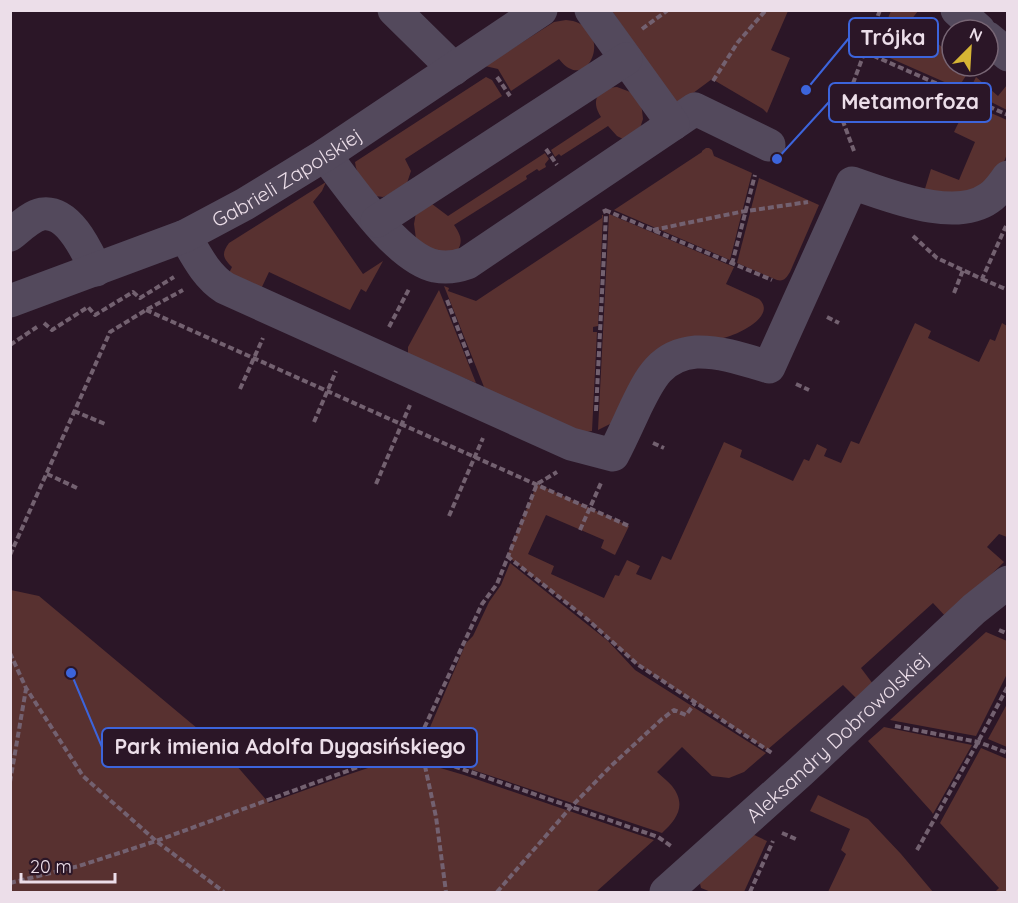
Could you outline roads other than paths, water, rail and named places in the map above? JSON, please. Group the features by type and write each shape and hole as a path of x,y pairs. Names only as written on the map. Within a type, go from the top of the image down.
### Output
{"street":[{"path":"394,10 454,69"},
{"name":"Gabrieli Zapolskiej","path":"10,301 184,236 245,204 325,155 541,10"},
{"path":"591,10 626,58 684,116 766,143"},
{"path":"377,221 626,58"},
{"path":"325,155 377,221 405,249 428,264 449,268 467,263 684,116"},
{"path":"184,236 209,275 218,283 571,444 604,453 659,367 677,356 696,352 719,354 769,367 852,183 927,205 962,208 981,203 989,198 997,192 1008,177"},
{"path":"10,235 31,219 41,214 51,214 69,225 96,270"},
{"name":"Aleksandry Dobrowolskiej","path":"666,892 800,772 974,609 1008,582"}],"place":[{"name":"Trójka","path":"806,90"},
{"name":"Metamorfoza","path":"777,159"},
{"name":"Park imienia Adolfa Dygasińskiego","path":"71,673"}]}
